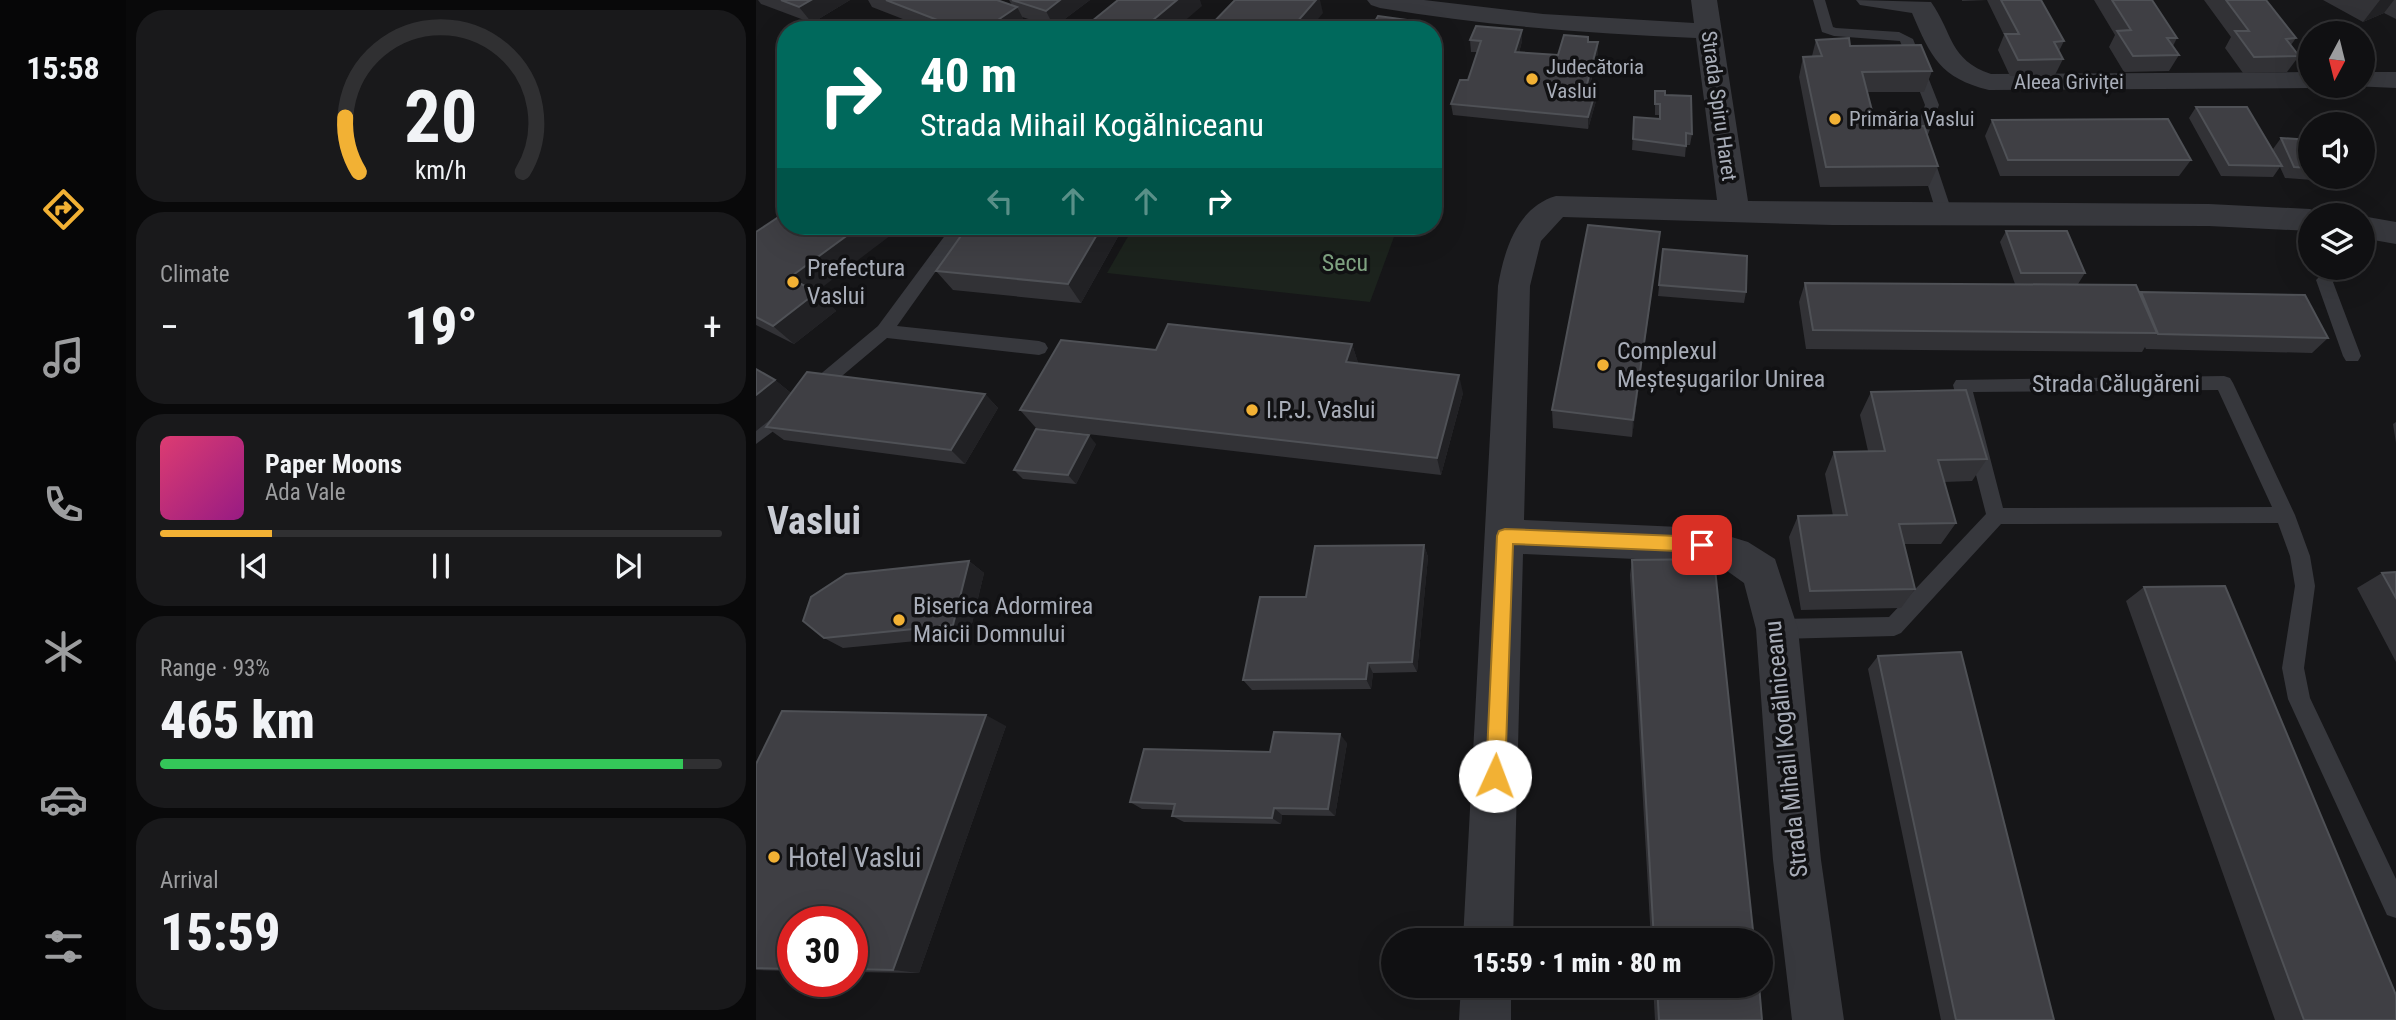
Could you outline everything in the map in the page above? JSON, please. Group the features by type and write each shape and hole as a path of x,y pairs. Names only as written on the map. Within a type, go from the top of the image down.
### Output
{"street":[{"path":"1380,0 1493,17 1708,31"},
{"name":"Strada Spiru Haret","path":"1704,0 1734,212"},
{"name":"Aleea Griviței","path":"1869,0 1920,4 1948,62 1970,77 1989,82 2298,80"},
{"path":"2375,80 2396,80"},
{"path":"1489,928 1514,286 1519,255 1526,236 1538,220 1556,206 1945,215 2210,215 2298,219"},
{"path":"2375,229 2396,233"},
{"name":"Strada Mihail Kogălniceanu","path":"1505,536 1702,545 1734,555 1761,572 1777,629 1797,860 1818,1020"},
{"path":"1485,1020 1486,998"}],"lane":[{"path":"1819,0 1827,29 1906,39 1932,105 1920,137 1945,215"},
{"path":"756,437 884,331 953,235"},
{"path":"2325,280 2352,356"},
{"path":"884,331 1039,348"},
{"name":"Strada Călugăreni","path":"1996,516 1962,385 2224,383 2285,515"},
{"path":"1777,629 1894,625 1996,516 2285,515 2300,556 2305,586 2293,668 2299,699 2396,906"}],"green space":[{"name":"Secu","path":"1129,235 1395,235 1370,302 1107,273"}],"building":[{"path":"781,0 811,0 799,7"},
{"path":"886,0 997,0 1017,7 996,21 940,21"},
{"path":"1012,0 1060,0 1046,11"},
{"path":"1118,0 1177,0 1152,21 1092,21"},
{"path":"1235,0 1316,0 1298,21 1215,21"},
{"path":"2001,0 2041,0 2064,41 2054,42 2063,59 2018,60 2005,34 2019,34"},
{"path":"2112,0 2152,0 2177,38 2167,38 2179,55 2133,56 2117,31 2131,30"},
{"path":"2226,0 2266,0 2296,38 2286,39 2298,56 2254,57 2235,31 2249,31"},
{"path":"1378,16 1415,21 1375,21"},
{"name":"Judecătoria Vaslui","path":"1476,26 1522,30 1515,52 1558,55 1564,35 1588,37 1588,42 1598,42 1586,88 1596,90 1588,117 1451,104 1460,80 1468,80 1481,41 1470,40"},
{"path":"1849,38 1850,46 1921,45 1932,71 1862,72 1876,126 1924,126 1938,166 1826,167 1803,57 1822,56 1816,40"},
{"path":"1655,91 1665,91 1665,95 1691,96 1692,134 1686,133 1686,146 1633,139 1634,117 1660,119 1660,104 1655,104"},
{"path":"2196,107 2247,107 2282,166 2229,165"},
{"path":"2168,119 2191,160 2008,160 1992,120"},
{"path":"2281,138 2298,139 2298,167 2294,167"},
{"path":"777,218 777,235 848,235 789,278 817,292 773,326 756,317 756,232"},
{"name":"Complexul Meșteșugarilor Unirea","path":"1588,225 1660,232 1633,420 1552,410"},
{"path":"2006,231 2067,231 2085,273 2021,273"},
{"path":"962,235 1097,235 1068,284 936,271"},
{"path":"1663,249 1747,256 1746,292 1659,285"},
{"path":"1805,283 2136,285 2157,333 1813,330"},
{"path":"2141,292 2305,295 2328,338 2158,334"},
{"name":"I.P.J. Vaslui","path":"1168,324 1352,344 1346,362 1459,375 1437,458 1020,410 1061,340 1156,350"},
{"path":"756,369 775,380 756,395"},
{"path":"807,372 985,394 951,450 766,427"},
{"path":"1966,390 1987,459 1938,460 1956,523 1899,524 1915,589 1810,591 1798,516 1847,515 1834,452 1885,451 1871,392"},
{"path":"1036,429 1089,435 1068,475 1014,470"},
{"path":"1424,545 1412,662 1368,663 1366,679 1243,680 1260,597 1306,597 1315,546"},
{"path":"1714,559 1753,928 1653,928 1632,560"},
{"name":"Biserica Adormirea Maicii Domnului","path":"969,561 953,625 824,638 803,621 811,597 846,574"},
{"path":"2396,572 2396,598 2382,573"},
{"path":"2225,586 2396,995 2396,1020 2304,1020 2144,587"},
{"path":"1961,652 2054,1020 1956,1020 1878,656"},
{"path":"782,711 986,715 893,970 868,969 868,906 777,906 777,969 756,968 756,764"},
{"path":"1274,732 1340,734 1328,809 1274,808 1272,818 1172,816 1175,804 1130,802 1144,749 1270,752"},
{"path":"1658,998 1760,998 1762,1020 1659,1020"}],"place":[{"name":"Judecătoria Vaslui","path":"1532,79"},
{"name":"Primăria Vaslui","path":"1835,119"},
{"name":"Prefectura Vaslui","path":"793,282"},
{"name":"Complexul Meșteșugarilor Unirea","path":"1603,365"},
{"name":"I.P.J. Vaslui","path":"1252,410"},
{"name":"Biserica Adormirea Maicii Domnului","path":"899,620"},
{"name":"Hotel Vaslui","path":"774,857"}],"district":[{"name":"Vaslui","path":"814,521"}],"route":[{"path":"1495,776 1505,536 1702,545"}]}
